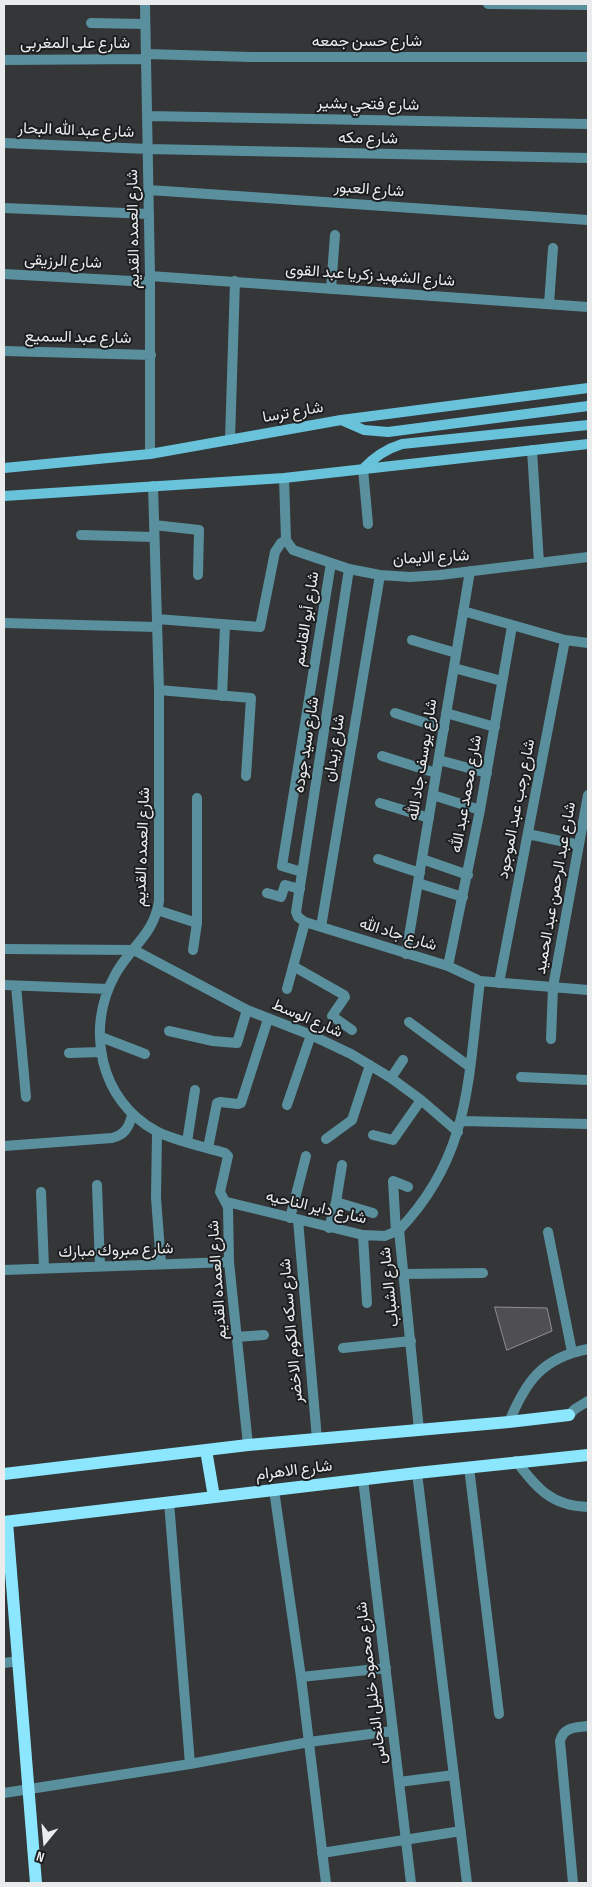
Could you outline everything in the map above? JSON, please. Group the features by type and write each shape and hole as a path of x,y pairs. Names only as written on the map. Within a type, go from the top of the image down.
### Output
{"main road":[{"name":"شارع ترسا","path":"4,468 150,454 341,420 588,388"},
{"path":"341,420 364,430 388,432 588,406"},
{"path":"363,469 373,458 382,452 402,444 588,425"},
{"path":"4,496 284,478 588,444"},
{"name":"شارع الاهرام","path":"4,1474 248,1445 569,1415"},
{"path":"206,1450 214,1497"},
{"name":"شارع الاهرام","path":"5,1522 516,1461 588,1455"},
{"path":"5,1522 36,1883"}],"street":[{"name":"شارع العمده القديم","path":"145,4 151,355 150,454"},
{"path":"488,4 588,5"},
{"path":"91,23 145,24"},
{"name":"شارع حسن جمعه","path":"146,56 588,57"},
{"name":"شارع على المغربى","path":"4,60 146,56"},
{"name":"شارع فتحي بشير","path":"147,116 588,124"},
{"name":"شارع عبد الله البحار","path":"4,143 148,149"},
{"name":"شارع مكه","path":"148,149 588,158"},
{"name":"شارع العبور","path":"149,190 588,220"},
{"path":"4,208 149,214"},
{"path":"331,288 335,235"},
{"path":"549,304 553,248"},
{"name":"شارع الرزيقى","path":"4,274 150,279"},
{"name":"شارع الشهيد زكريا عبد القوى","path":"150,279 331,288 588,307"},
{"path":"230,440 235,282"},
{"name":"شارع عبد السميع","path":"4,351 151,355"},
{"path":"532,450 539,563"},
{"path":"363,469 368,524"},
{"path":"4,623 157,623 260,626 276,552 281,543 286,540 284,478"},
{"name":"شارع العمده القديم","path":"152,486 159,690 159,890 157,910 150,928 115,975 108,989 102,1013 101,1052 111,1086 120,1102 132,1116 157,1132 224,1153 228,1156 220,1192 227,1202 229,1209 229,1262 248,1445"},
{"path":"154,525 199,530 198,575"},
{"path":"81,535 154,537"},
{"name":"شارع الايمان","path":"286,540 294,550 349,569 380,575 410,577 588,557"},
{"name":"شارع أبو القاسم","path":"302,872 282,866 331,563"},
{"name":"شارع سيد جوده","path":"305,922 296,915 349,569"},
{"name":"شارع يوسف جاد الله","path":"406,954 470,571"},
{"name":"شارع زيدان","path":"321,927 380,575"},
{"path":"463,611 565,640 588,643"},
{"path":"222,696 225,625"},
{"name":"شارع محمد عبد الله","path":"448,966 468,875 512,626"},
{"path":"412,640 456,653"},
{"name":"شارع رجب عبد الموجود","path":"499,983 565,640"},
{"path":"454,668 502,681"},
{"path":"159,690 250,698 252,700 246,776"},
{"path":"395,713 444,729"},
{"path":"446,713 495,726"},
{"path":"382,756 436,773"},
{"path":"438,760 487,773"},
{"path":"433,795 480,810"},
{"name":"شارع عبد الرحمن عبد الحميد","path":"551,1038 552,988 588,795"},
{"path":"193,950 197,923 196,798"},
{"path":"380,803 429,818"},
{"path":"528,834 579,845"},
{"path":"378,859 463,897"},
{"path":"422,859 468,875"},
{"path":"267,893 281,897 285,885 300,889"},
{"path":"157,910 197,923"},
{"path":"286,990 305,922"},
{"name":"شارع جاد الله","path":"305,922 448,966 480,981 588,990"},
{"path":"4,949 134,950"},
{"name":"شارع الوسط","path":"134,950 247,1010 311,1035 370,1065 421,1100 458,1132"},
{"path":"293,966 344,995 345,997 332,1016 352,1030"},
{"name":"شارع الشباب","path":"420,1430 404,1274 397,1231 421,1206 435,1185 447,1163 462,1121 480,981"},
{"path":"4,985 108,989"},
{"path":"16,986 26,1098"},
{"path":"169,1032 213,1041 237,1043 240,1040 247,1010"},
{"path":"208,1148 217,1103 238,1104 241,1102 268,1019"},
{"path":"409,1022 470,1067"},
{"path":"288,1105 311,1035"},
{"path":"101,1037 145,1054"},
{"path":"68,1053 101,1052"},
{"path":"391,1078 403,1060"},
{"path":"326,1139 352,1120 370,1065"},
{"path":"521,1077 588,1080"},
{"path":"188,1142 195,1090"},
{"path":"373,1135 393,1140 421,1100"},
{"path":"4,1146 118,1137 128,1128 132,1116"},
{"path":"462,1121 588,1124"},
{"path":"157,1132 156,1198 161,1264"},
{"name":"شارع سكه الكوم الاخضر","path":"306,1156 294,1219 317,1439"},
{"path":"329,1228 336,1202 342,1165"},
{"path":"397,1231 393,1181 408,1188"},
{"path":"97,1185 100,1266"},
{"path":"41,1192 44,1268"},
{"name":"شارع داير الناحيه","path":"227,1202 363,1235 385,1236 397,1231"},
{"path":"336,1202 373,1213"},
{"path":"548,1232 572,1352"},
{"path":"363,1235 367,1303"},
{"name":"شارع مبروك مبارك","path":"4,1270 229,1262"},
{"path":"404,1274 483,1273"},
{"path":"236,1337 264,1335"},
{"path":"343,1348 411,1341"},
{"path":"509,1422 518,1401 534,1376 545,1366 572,1352 588,1349"},
{"path":"569,1415 588,1401"},
{"path":"516,1461 532,1482 545,1494 560,1502 577,1507 588,1507"},
{"path":"469,1467 498,1714"},
{"path":"417,1473 468,1883"},
{"name":"شارع محمود خليل النحاس","path":"363,1479 411,1883"},
{"path":"274,1490 301,1677 326,1883"},
{"path":"169,1502 190,1764"},
{"path":"4,1663 18,1661"},
{"path":"301,1677 386,1668"},
{"path":"572,1883 560,1745 561,1737 569,1728 588,1726"},
{"path":"4,1793 190,1764 309,1742 393,1731"},
{"path":"399,1782 454,1776"},
{"path":"322,1853 461,1831"}],"building":[{"path":"495,1307 547,1308 552,1331 507,1350"}]}
